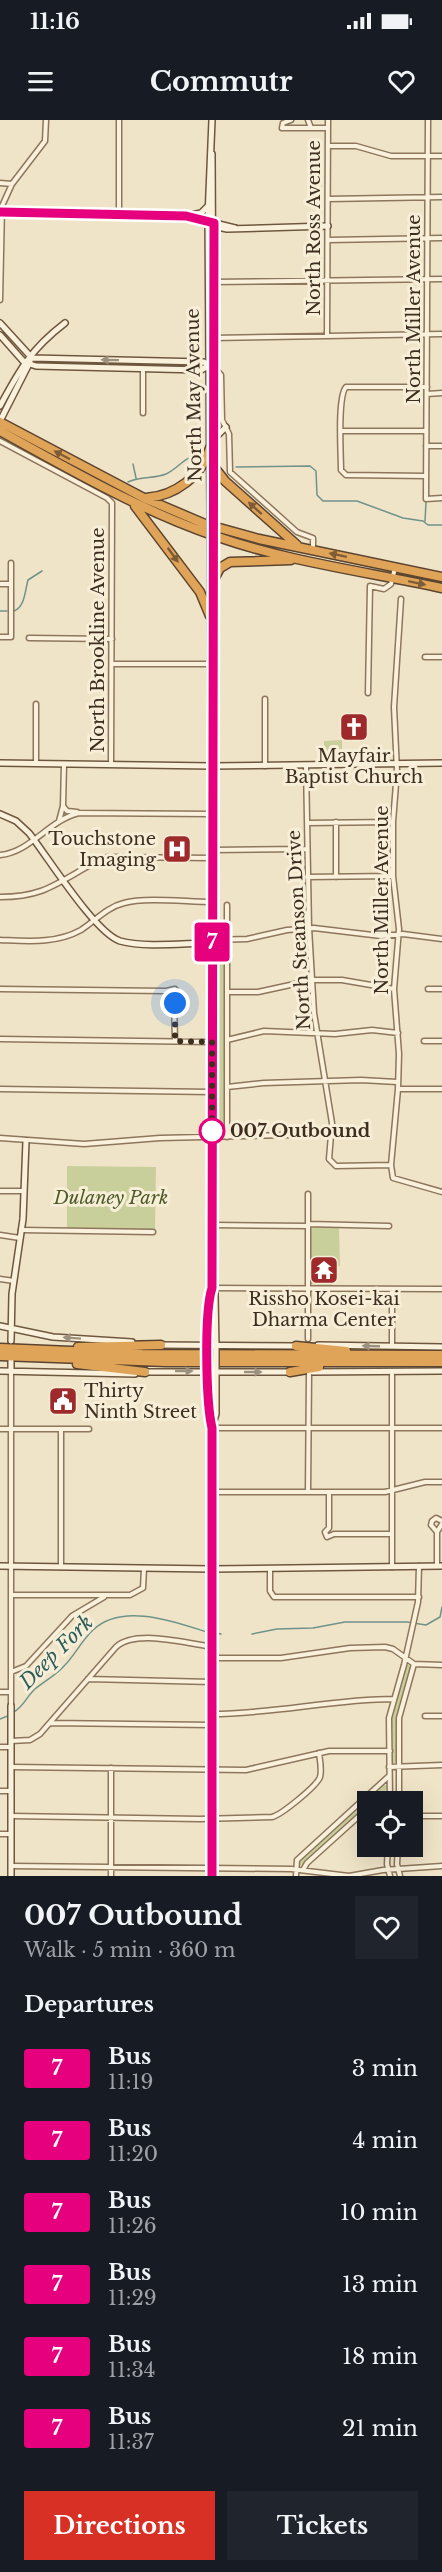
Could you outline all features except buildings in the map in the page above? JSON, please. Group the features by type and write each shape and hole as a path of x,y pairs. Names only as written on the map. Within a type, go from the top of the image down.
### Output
{"highway":[{"path":"0,421 144,498 205,524 313,550 442,577"},
{"path":"2,437 15,430"},
{"path":"2,437 128,499 182,524 220,538 304,559 442,588"},
{"path":"144,498 161,496 196,475 204,465 210,448"},
{"path":"214,467 225,481 300,547"},
{"path":"128,499 144,516 200,593 210,615"},
{"path":"214,579 220,568 230,562 304,559"},
{"path":"4,1345 73,1347 161,1345"},
{"path":"4,1345 141,1354 442,1355"},
{"path":"300,1345 374,1355"},
{"path":"0,1356 176,1362 442,1362"},
{"path":"48,1358 145,1372"},
{"path":"290,1372 361,1362"}],"main road":[{"name":"North May Avenue","path":"212,120 210,448 212,512 210,615 212,636 212,1288 208,1310 209,1410 212,1428 212,1876"},
{"name":"North May Avenue","path":"212,154 208,206 212,224"},
{"path":"1,212 186,216 200,214 208,206"},
{"path":"186,216 235,228 328,226"},
{"path":"0,323 29,360"},
{"path":"9,405 1,404 39,344 65,323"},
{"path":"0,336 29,360 90,368 204,370 211,367"},
{"path":"90,359 90,368"},
{"path":"29,360 184,361 204,362 211,367"},
{"path":"0,421 29,360"},
{"path":"143,360 143,369"},
{"path":"162,369 163,361"},
{"path":"179,369 184,361"},
{"name":"North May Avenue","path":"211,367 214,439 212,512"},
{"path":"214,439 226,428"},
{"name":"North May Avenue","path":"212,549 214,579 212,636"},
{"path":"0,763 212,766 442,763"},
{"path":"0,814 19,824 34,840 108,935 126,942 212,942"},
{"path":"4,1345 10,1328 21,1230 26,1141"},
{"name":"North May Avenue","path":"212,1288 215,1296 216,1347 216,1414 212,1428"},
{"path":"0,1326 53,1337 161,1345 442,1347"},
{"path":"300,1345 308,1339"},
{"path":"11,1361 11,1371"},
{"path":"0,1371 132,1374 208,1370 309,1373 442,1371"},
{"path":"0,1566 212,1569 440,1566"},
{"path":"11,1706 11,1876"}],"street":[{"path":"0,300 1,212 12,184 45,141 46,120"},
{"path":"119,120 119,214"},
{"path":"291,120 283,123 282,128 328,128"},
{"path":"308,120 311,128"},
{"name":"North Ross Avenue","path":"327,336 328,120"},
{"name":"North Miller Avenue","path":"428,120 426,499 442,498"},
{"path":"328,146 356,146 391,156 442,156"},
{"path":"0,183 12,184"},
{"path":"328,199 442,197"},
{"path":"328,240 442,238"},
{"path":"211,282 442,279"},
{"path":"211,338 442,334"},
{"path":"211,367 221,375 222,420 228,434 231,474 297,532 313,538 313,550"},
{"path":"143,369 143,413"},
{"path":"426,476 346,475 341,470 341,431 342,392 346,387 427,387"},
{"path":"427,394 442,393"},
{"path":"341,431 426,431"},
{"name":"North Brookline Avenue","path":"2,437 112,503 111,764"},
{"path":"426,446 442,446"},
{"path":"0,637 11,637 11,563"},
{"path":"368,693 370,586 384,589 391,584 395,567"},
{"path":"0,584 11,584"},
{"name":"North Miller Avenue","path":"391,1165 399,1089 394,988 399,913 393,876 393,822 397,764 394,707 400,599"},
{"path":"29,638 112,639"},
{"path":"425,657 442,657"},
{"path":"112,664 212,664"},
{"path":"265,699 265,765"},
{"path":"36,704 36,764"},
{"path":"57,824 63,806 64,764"},
{"name":"North Steanson Drive","path":"306,765 309,928 317,1034 327,1081 331,1134 329,1159 332,1163 342,1166 391,1165"},
{"path":"63,806 67,812 212,814"},
{"path":"0,855 16,851 69,816 84,812"},
{"path":"336,822 336,877"},
{"path":"307,823 393,822"},
{"path":"212,850 306,849"},
{"path":"0,897 35,895 96,861 111,857 212,858"},
{"path":"307,877 393,876"},
{"path":"0,940 52,940 78,932 113,908 126,902 212,902"},
{"path":"227,905 227,1137"},
{"path":"212,942 247,939 309,928 332,928 381,936 399,934 442,939"},
{"path":"227,992 258,992 313,980 342,980 394,988"},
{"path":"0,989 166,991 175,988 180,993 175,1003"},
{"path":"428,989 442,989"},
{"path":"166,991 173,996 175,1003 175,1041"},
{"path":"227,1040 264,1031 317,1034 372,1030 398,1033"},
{"path":"0,1039 212,1042"},
{"path":"423,1041 442,1041"},
{"path":"227,1088 264,1083 397,1082"},
{"path":"0,1089 212,1092"},
{"path":"399,1089 442,1089"},
{"path":"0,1138 84,1144 160,1138 331,1134"},
{"path":"391,1165 393,1178 442,1192"},
{"path":"0,1191 24,1191"},
{"path":"308,1194 308,1339"},
{"path":"212,1225 388,1226"},
{"path":"21,1230 153,1232"},
{"path":"0,1235 20,1238"},
{"path":"0,1279 14,1281"},
{"path":"212,1288 442,1288"},
{"path":"392,1288 392,1346"},
{"path":"11,1371 11,1706"},
{"path":"392,1372 392,1567"},
{"path":"308,1492 309,1373"},
{"path":"212,1428 442,1428"},
{"path":"0,1429 89,1429"},
{"path":"61,1429 61,1567"},
{"path":"212,1492 393,1490 425,1482 442,1482"},
{"path":"329,1492 329,1528 325,1532 326,1536 392,1534"},
{"path":"437,1532 431,1525 436,1518 442,1523 437,1532 440,1566"},
{"path":"390,1791 389,1718 406,1659 419,1597 419,1566"},
{"path":"11,1595 124,1596 139,1592 144,1585 144,1568"},
{"path":"270,1569 270,1591 274,1596 419,1597"},
{"path":"11,1672 26,1666 72,1616 106,1596"},
{"path":"0,1747 34,1738 50,1723 116,1647 129,1639 146,1638 212,1647"},
{"path":"212,1658 281,1658 350,1648 385,1647 393,1649 414,1664 442,1665"},
{"path":"399,1791 399,1718 414,1664"},
{"path":"88,1679 212,1682"},
{"path":"0,1692 11,1692"},
{"path":"212,1714 246,1713 354,1700 394,1699"},
{"path":"425,1716 442,1716"},
{"path":"50,1723 213,1725"},
{"path":"11,1767 249,1769 337,1750 390,1751"},
{"path":"11,1816 213,1819 277,1816 319,1780 319,1753"},
{"path":"389,1767 399,1765 442,1766"},
{"path":"111,1768 111,1876"},
{"path":"297,1876 297,1860 389,1776"},
{"path":"0,1791 11,1791"},
{"path":"423,1816 442,1816"},
{"path":"303,1870 307,1863 357,1818"},
{"path":"0,1834 11,1834"},
{"path":"388,1857 390,1876"},
{"path":"398,1857 400,1876"},
{"path":"11,1866 296,1869 349,1876 388,1869 442,1866"}],"green space":[{"path":"342,740 342,761 324,762 324,741"},
{"path":"220,942 225,944 225,1131 222,1134 216,1131 216,946"},
{"name":"Dulaney Park","path":"67,1166 156,1167 155,1230 67,1229"},
{"path":"339,1227 340,1266 329,1268 329,1281 332,1282 332,1286 311,1284 311,1229"},
{"path":"410,1664 412,1667 398,1716 397,1762 393,1764 392,1714 406,1666"},
{"path":"383,1784 387,1786 385,1791 375,1791"},
{"path":"357,1808 357,1815 300,1866 297,1863"}],"waterway":[{"path":"197,456 198,436"},
{"path":"128,482 166,474 185,460 199,456"},
{"path":"133,464 136,478"},
{"path":"236,467 310,466 316,471 317,495 323,501 357,501 403,518 423,521 428,525 442,525"},
{"path":"425,521 426,502"},
{"path":"14,611 22,602 28,580 42,571"},
{"path":"0,611 7,611"},
{"name":"Deep Fork","path":"252,1634 277,1629 313,1628 345,1622 407,1622 426,1625 440,1617 442,1607"},
{"name":"Deep Fork","path":"14,1712 35,1689 61,1669 93,1630 105,1622 119,1617 149,1617 207,1632"},
{"name":"Deep Fork","path":"217,1633 221,1634"},
{"name":"Deep Fork","path":"0,1719 10,1715"}],"bus line":[{"name":"7","path":"0,212 186,216 214,223 212,1288 208,1317 208,1400 212,1428 212,1876"}],"place":[{"name":"Mayfair Baptist Church","path":"354,727"},
{"name":"Touchstone Imaging","path":"177,849"},
{"name":"007 Outbound","path":"212,1131"},
{"name":"Rissho Kosei-kai Dharma Center","path":"324,1270"},
{"name":"Thirty Ninth Street","path":"63,1401"}],"route":[{"path":"175,1003 175,1041 212,1042 212,1137 212,1131"}]}
